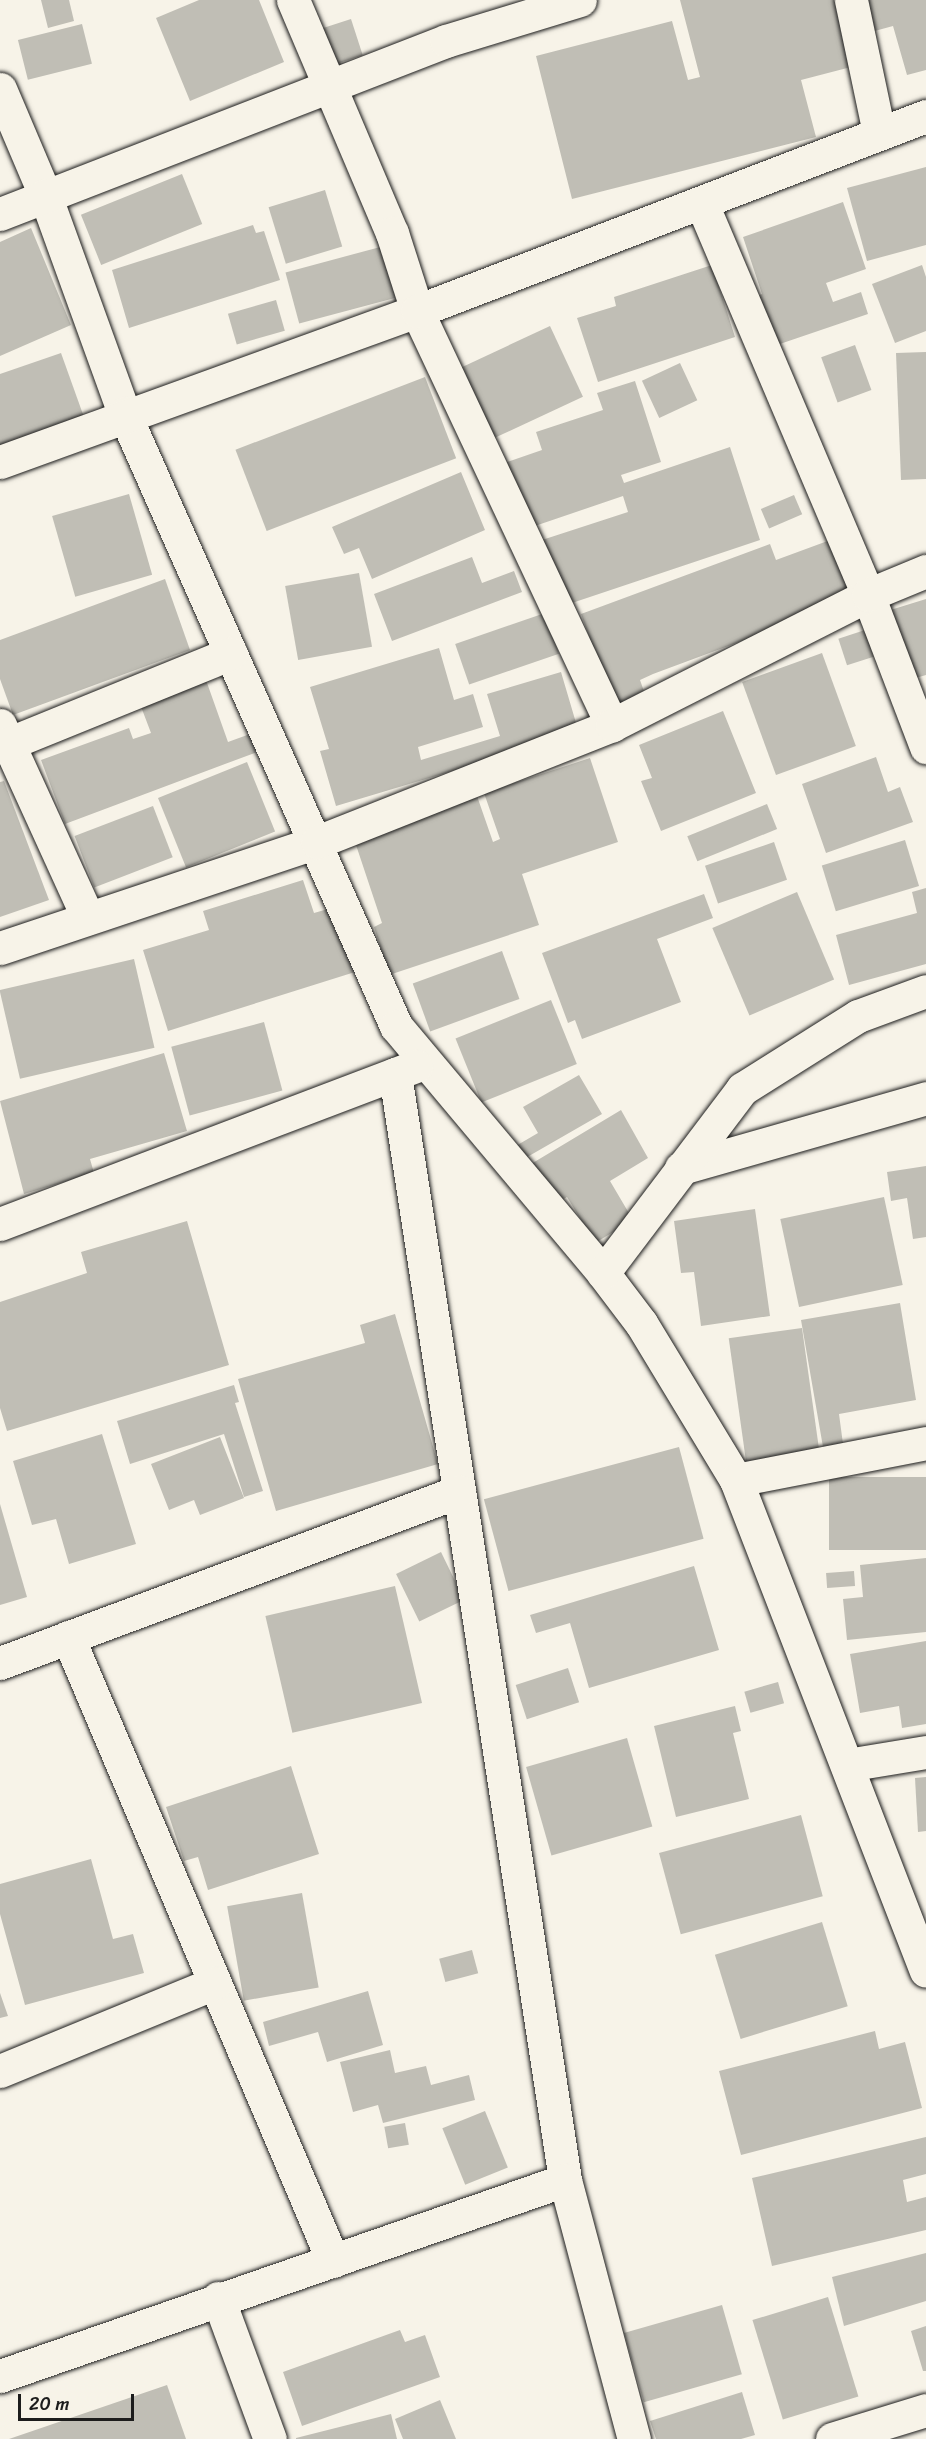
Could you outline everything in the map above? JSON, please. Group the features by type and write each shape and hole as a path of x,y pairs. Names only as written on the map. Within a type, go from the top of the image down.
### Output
{"street":[{"path":"293,0 328,89 392,233 417,311 612,725"},
{"path":"0,214 328,89 446,41 580,0"},
{"path":"851,0 879,133"},
{"path":"0,89 45,195 124,413 317,842 396,1026 603,1273 641,1323 736,1480 926,1971"},
{"path":"0,462 124,413 417,311 702,204 926,116"},
{"path":"702,204 868,595 926,747"},
{"path":"0,948 317,842 612,725 868,595 926,571"},
{"path":"88,918 3,739 231,653"},
{"path":"603,1273 742,1089 858,1016 926,991"},
{"path":"0,1224 426,1062"},
{"path":"395,1074 565,2180 634,2439"},
{"path":"681,1168 926,1098"},
{"path":"736,1480 926,1443"},
{"path":"0,1663 459,1491"},
{"path":"68,1637 333,2261"},
{"path":"847,1765 926,1752"},
{"path":"0,2071 215,1983"},
{"path":"0,2376 218,2298 333,2261 565,2180"},
{"path":"218,2298 270,2439"},
{"path":"832,2439 926,2410"}],"building":[{"path":"41,0 69,0 74,21 48,28"},
{"path":"199,0 259,0 284,62 190,101 156,18"},
{"path":"680,0 834,0 851,67 801,80 816,137 572,199 536,56 672,21 688,80 700,77"},
{"path":"862,0 926,0 926,70 907,75 893,26 871,32"},
{"path":"351,19 363,55 334,64 322,28"},
{"path":"82,24 92,64 28,80 18,40"},
{"path":"926,167 926,245 867,261 847,188"},
{"path":"182,174 202,224 101,265 81,215"},
{"path":"325,190 342,246 286,264 269,207"},
{"path":"843,202 866,269 826,283 833,302 861,292 868,314 771,347 754,297 762,294 743,237"},
{"path":"253,225 256,233 264,231 280,280 129,328 112,270"},
{"path":"31,228 71,325 0,356 0,242"},
{"path":"384,246 398,297 299,324 285,272"},
{"path":"712,265 735,337 598,382 577,318 616,306 614,297"},
{"path":"922,265 926,277 926,331 895,343 872,284"},
{"path":"276,300 285,331 237,345 228,314"},
{"path":"550,326 583,397 485,442 452,372"},
{"path":"855,345 871,390 838,402 821,357"},
{"path":"926,352 926,479 901,480 896,353"},
{"path":"61,353 85,420 0,450 0,374"},
{"path":"680,363 697,400 659,418 642,381"},
{"path":"425,377 456,458 267,531 235,450"},
{"path":"635,381 661,462 621,475 624,483 730,447 760,540 563,606 542,540 628,512 623,496 529,528 507,462 542,450 536,432 603,410 597,393"},
{"path":"461,472 485,530 372,579 359,548 344,554 332,527"},
{"path":"129,494 152,575 75,597 52,516"},
{"path":"794,495 802,514 769,528 761,509"},
{"path":"833,539 855,599 653,674 640,680 646,697 615,709 581,614 770,544 776,560"},
{"path":"472,557 482,583 514,571 522,592 392,641 374,594"},
{"path":"359,573 372,647 298,660 285,586"},
{"path":"165,579 190,650 13,715 0,679 0,640"},
{"path":"926,599 926,675 905,681 884,612"},
{"path":"545,613 559,654 469,685 455,644"},
{"path":"865,630 874,657 847,665 838,639"},
{"path":"439,648 454,700 473,694 483,727 418,747 421,760 500,736 487,694 561,672 579,733 336,806 320,751 329,749 310,687"},
{"path":"822,653 856,746 776,775 742,682"},
{"path":"206,680 228,742 250,734 257,752 65,824 41,760 129,728 133,739 151,733 140,704"},
{"path":"723,711 756,793 661,831 641,781 652,778 639,745"},
{"path":"876,757 888,792 900,787 913,822 826,853 802,784"},
{"path":"590,758 618,842 522,874 539,925 389,975 374,927 382,923 353,836 477,796 493,842 500,839 484,793"},
{"path":"247,762 275,832 186,868 158,798"},
{"path":"4,781 49,900 0,917 0,782"},
{"path":"767,804 777,829 697,861 687,836"},
{"path":"153,806 173,857 94,887 75,836"},
{"path":"905,840 919,886 836,911 822,865"},
{"path":"774,842 787,880 718,904 705,866"},
{"path":"303,880 314,913 335,907 355,972 168,1031 143,950 209,930 203,911"},
{"path":"926,888 926,964 849,985 836,935 917,913 912,892"},
{"path":"797,892 834,979 749,1015 712,928"},
{"path":"704,894 713,918 657,939 681,1002 582,1039 575,1020 568,1023 542,953"},
{"path":"502,951 519,999 430,1031 413,983"},
{"path":"134,959 154,1048 20,1079 0,990"},
{"path":"551,1000 577,1064 481,1103 456,1039"},
{"path":"264,1022 282,1091 190,1115 171,1047"},
{"path":"164,1053 187,1131 90,1159 94,1173 24,1194 0,1101"},
{"path":"579,1075 602,1114 522,1160 514,1147 538,1133 523,1107"},
{"path":"621,1110 648,1158 610,1181 633,1220 595,1243 567,1197 555,1204 531,1164"},
{"path":"926,1166 926,1237 913,1239 907,1198 891,1201 887,1172"},
{"path":"884,1197 903,1285 799,1307 780,1219"},
{"path":"755,1209 770,1316 701,1326 694,1272 681,1273 674,1221"},
{"path":"187,1221 229,1365 7,1431 0,1408 0,1302 87,1273 81,1252"},
{"path":"900,1303 916,1400 839,1414 843,1444 823,1447 801,1320"},
{"path":"395,1314 438,1464 276,1511 238,1379 365,1343 360,1325"},
{"path":"802,1328 820,1453 746,1463 729,1338"},
{"path":"234,1385 239,1402 235,1403 263,1491 244,1497 224,1434 130,1464 117,1421"},
{"path":"102,1434 136,1544 69,1564 56,1519 32,1525 13,1461"},
{"path":"220,1437 244,1498 200,1515 194,1500 169,1510 151,1464"},
{"path":"679,1447 704,1539 508,1591 484,1499"},
{"path":"829,1477 926,1477 926,1550 829,1550"},
{"path":"0,1504 27,1597 0,1605"},
{"path":"441,1552 464,1600 419,1622 396,1574"},
{"path":"926,1558 926,1632 847,1640 843,1599 863,1597 860,1565"},
{"path":"694,1566 719,1650 589,1688 570,1623 536,1633 530,1615"},
{"path":"854,1571 855,1586 827,1588 826,1573"},
{"path":"395,1586 422,1703 292,1733 265,1616"},
{"path":"926,1641 926,1724 902,1728 899,1706 860,1713 850,1654"},
{"path":"568,1668 579,1702 527,1719 516,1685"},
{"path":"778,1682 784,1703 750,1713 744,1692"},
{"path":"735,1706 741,1731 733,1733 749,1799 676,1817 654,1726"},
{"path":"627,1738 652,1826 551,1855 526,1767"},
{"path":"291,1766 319,1854 208,1890 198,1857 184,1861 166,1807"},
{"path":"926,1777 926,1831 918,1832 915,1778"},
{"path":"801,1815 823,1896 681,1934 659,1853"},
{"path":"91,1859 113,1939 133,1934 144,1973 25,2005 0,1914 0,1884"},
{"path":"302,1893 319,1988 244,2001 227,1906"},
{"path":"822,1922 848,2006 741,2039 715,1955"},
{"path":"472,1950 478,1973 445,1982 439,1959"},
{"path":"368,1991 383,2045 327,2062 318,2032 269,2046 263,2022"},
{"path":"0,1993 8,2016 0,2018"},
{"path":"875,2031 879,2049 905,2042 922,2108 741,2155 719,2071"},
{"path":"390,2050 395,2073 426,2066 431,2085 469,2075 475,2100 383,2123 378,2105 353,2112 340,2062"},
{"path":"485,2111 508,2168 465,2185 442,2128"},
{"path":"405,2123 409,2145 388,2148 384,2127"},
{"path":"926,2137 926,2174 903,2180 907,2202 926,2197 926,2230 772,2266 752,2178"},
{"path":"926,2253 926,2301 844,2326 832,2277"},
{"path":"828,2297 858,2396 783,2420 752,2320"},
{"path":"722,2305 742,2374 644,2402 624,2333"},
{"path":"926,2326 926,2371 923,2371 911,2331"},
{"path":"400,2330 405,2342 425,2335 440,2377 302,2426 283,2372"},
{"path":"167,2385 186,2439 9,2439"},
{"path":"742,2392 755,2435 741,2439 656,2439 650,2421"},
{"path":"440,2400 456,2439 403,2439 395,2419"},
{"path":"391,2414 397,2439 296,2439 296,2438"}]}
